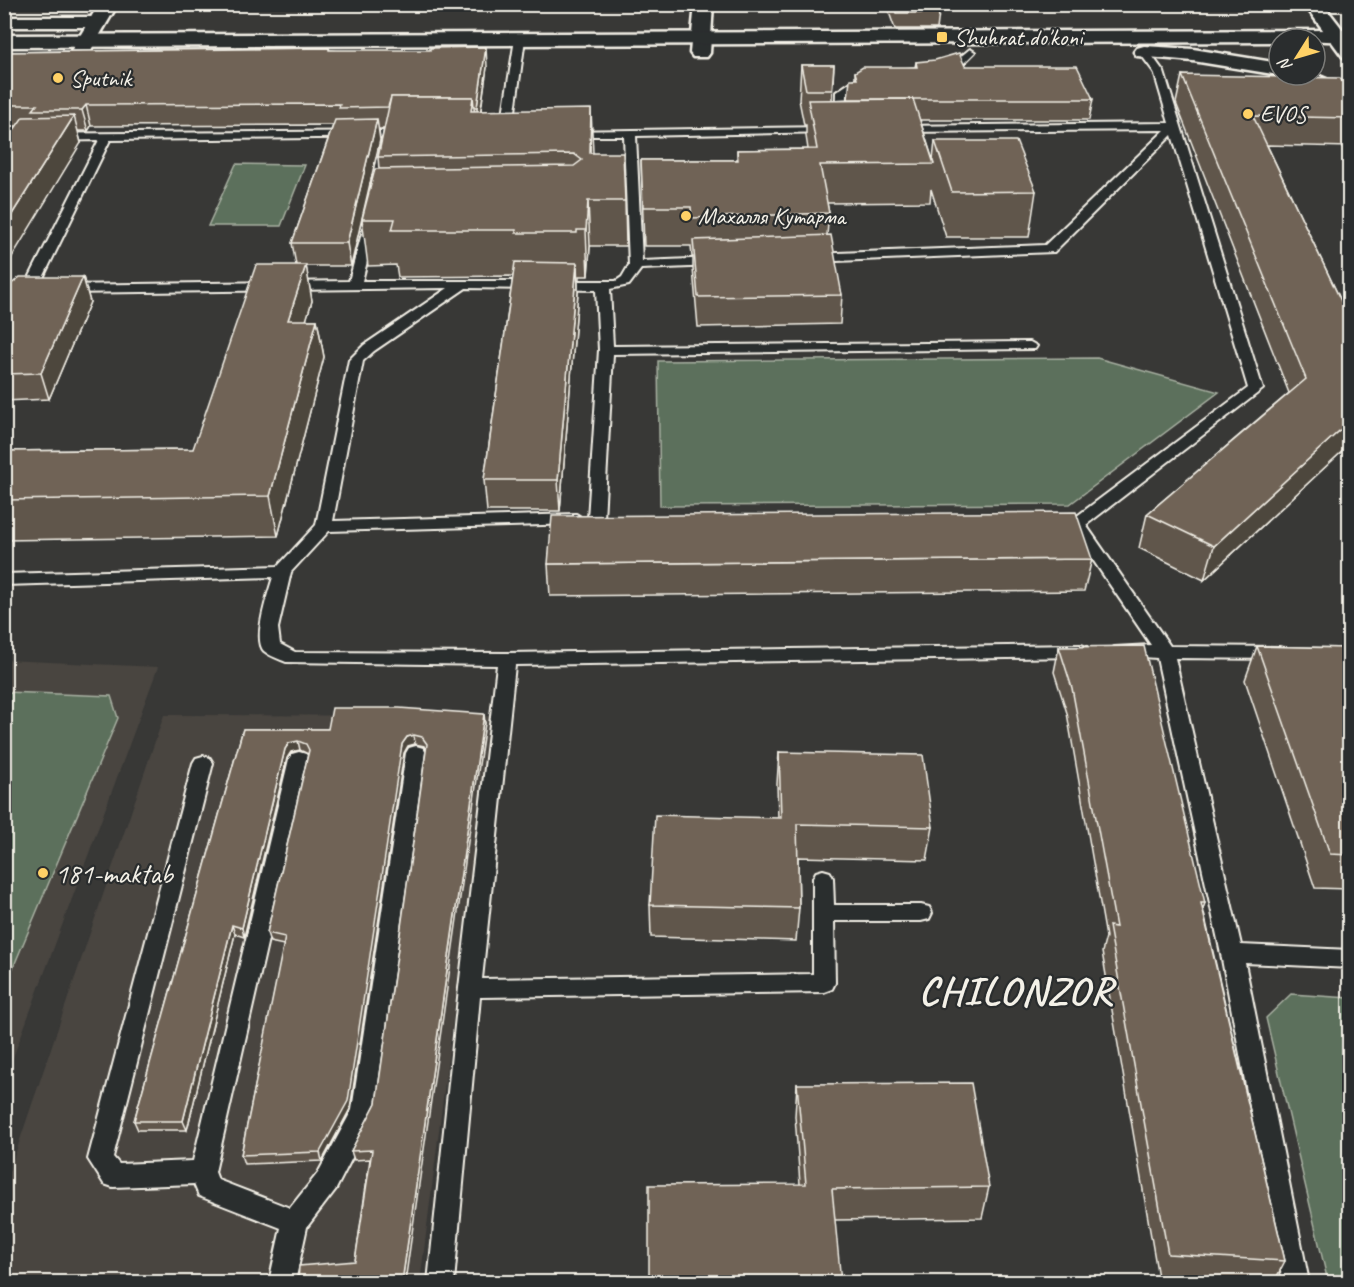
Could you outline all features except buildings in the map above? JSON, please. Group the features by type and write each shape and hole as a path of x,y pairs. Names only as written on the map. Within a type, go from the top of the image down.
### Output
{"main road":[{"path":"82,48 109,4"},
{"path":"700,46 704,4"},
{"path":"1313,4 1347,45"},
{"path":"4,41 82,48 1347,45"},
{"path":"1327,49 1347,45"},
{"path":"700,46 970,52 1267,51"},
{"path":"4,56 82,48"},
{"path":"1144,51 1193,55 1267,67"},
{"path":"1327,87 1350,97"}],"street":[{"path":"4,22 97,22"}],"lane":[{"path":"506,133 519,46"},
{"path":"1041,524 1077,524 1256,389 1159,72 1144,51"},
{"path":"928,77 952,69 970,52"},
{"path":"551,133 844,130 840,94 858,82 881,80"},
{"path":"885,130 1174,126"},
{"path":"801,259 1049,249 1174,126"},
{"path":"4,313 42,290 355,284 621,285 627,282 636,265 630,133"},
{"path":"4,138 111,136 388,140 424,135"},
{"path":"42,290 104,139 111,136"},
{"path":"355,284 374,208"},
{"path":"636,265 730,261"},
{"path":"463,284 369,348 356,360 324,526 283,571 269,628 271,647 292,658 507,659 1164,650 1292,653"},
{"path":"324,526 602,519 606,350 603,286"},
{"path":"606,350 1030,346"},
{"path":"1077,524 1164,650 1232,954 1296,1282"},
{"path":"4,580 283,571"},
{"path":"441,1282 470,988 507,659"},
{"path":"282,1282 295,1222 327,1181 364,1112 416,753"},
{"path":"295,1222 208,1188 203,1172 299,759"},
{"path":"203,763 100,1159 113,1176 203,1172"},
{"path":"470,988 824,983 823,878"},
{"path":"824,913 921,913"},
{"path":"1232,954 1350,959"}],"shaded area":[{"name":"181-maktab","path":"5,660 158,667 5,1079"},
{"path":"164,715 491,716 420,1282 5,1282 5,1184"}],"green space":[{"path":"731,4 977,4 978,8 730,7"},
{"path":"236,164 305,165 281,226 208,226"},
{"path":"1097,358 1219,392 1070,504 660,506 658,361"},
{"path":"5,692 111,696 118,718 5,987"},
{"path":"1291,994 1349,998 1349,1282 1328,1282 1266,1018"}],"place":[{"name":"Shuhrat do'koni","path":"942,37"},
{"name":"Sputnik","path":"58,78"},
{"name":"EVOS","path":"1248,114"},
{"name":"Махалля Кутарма","path":"686,216"},
{"name":"181-maktab","path":"43,873"}],"district":[{"name":"CHILONZOR","path":"1016,990"}]}
